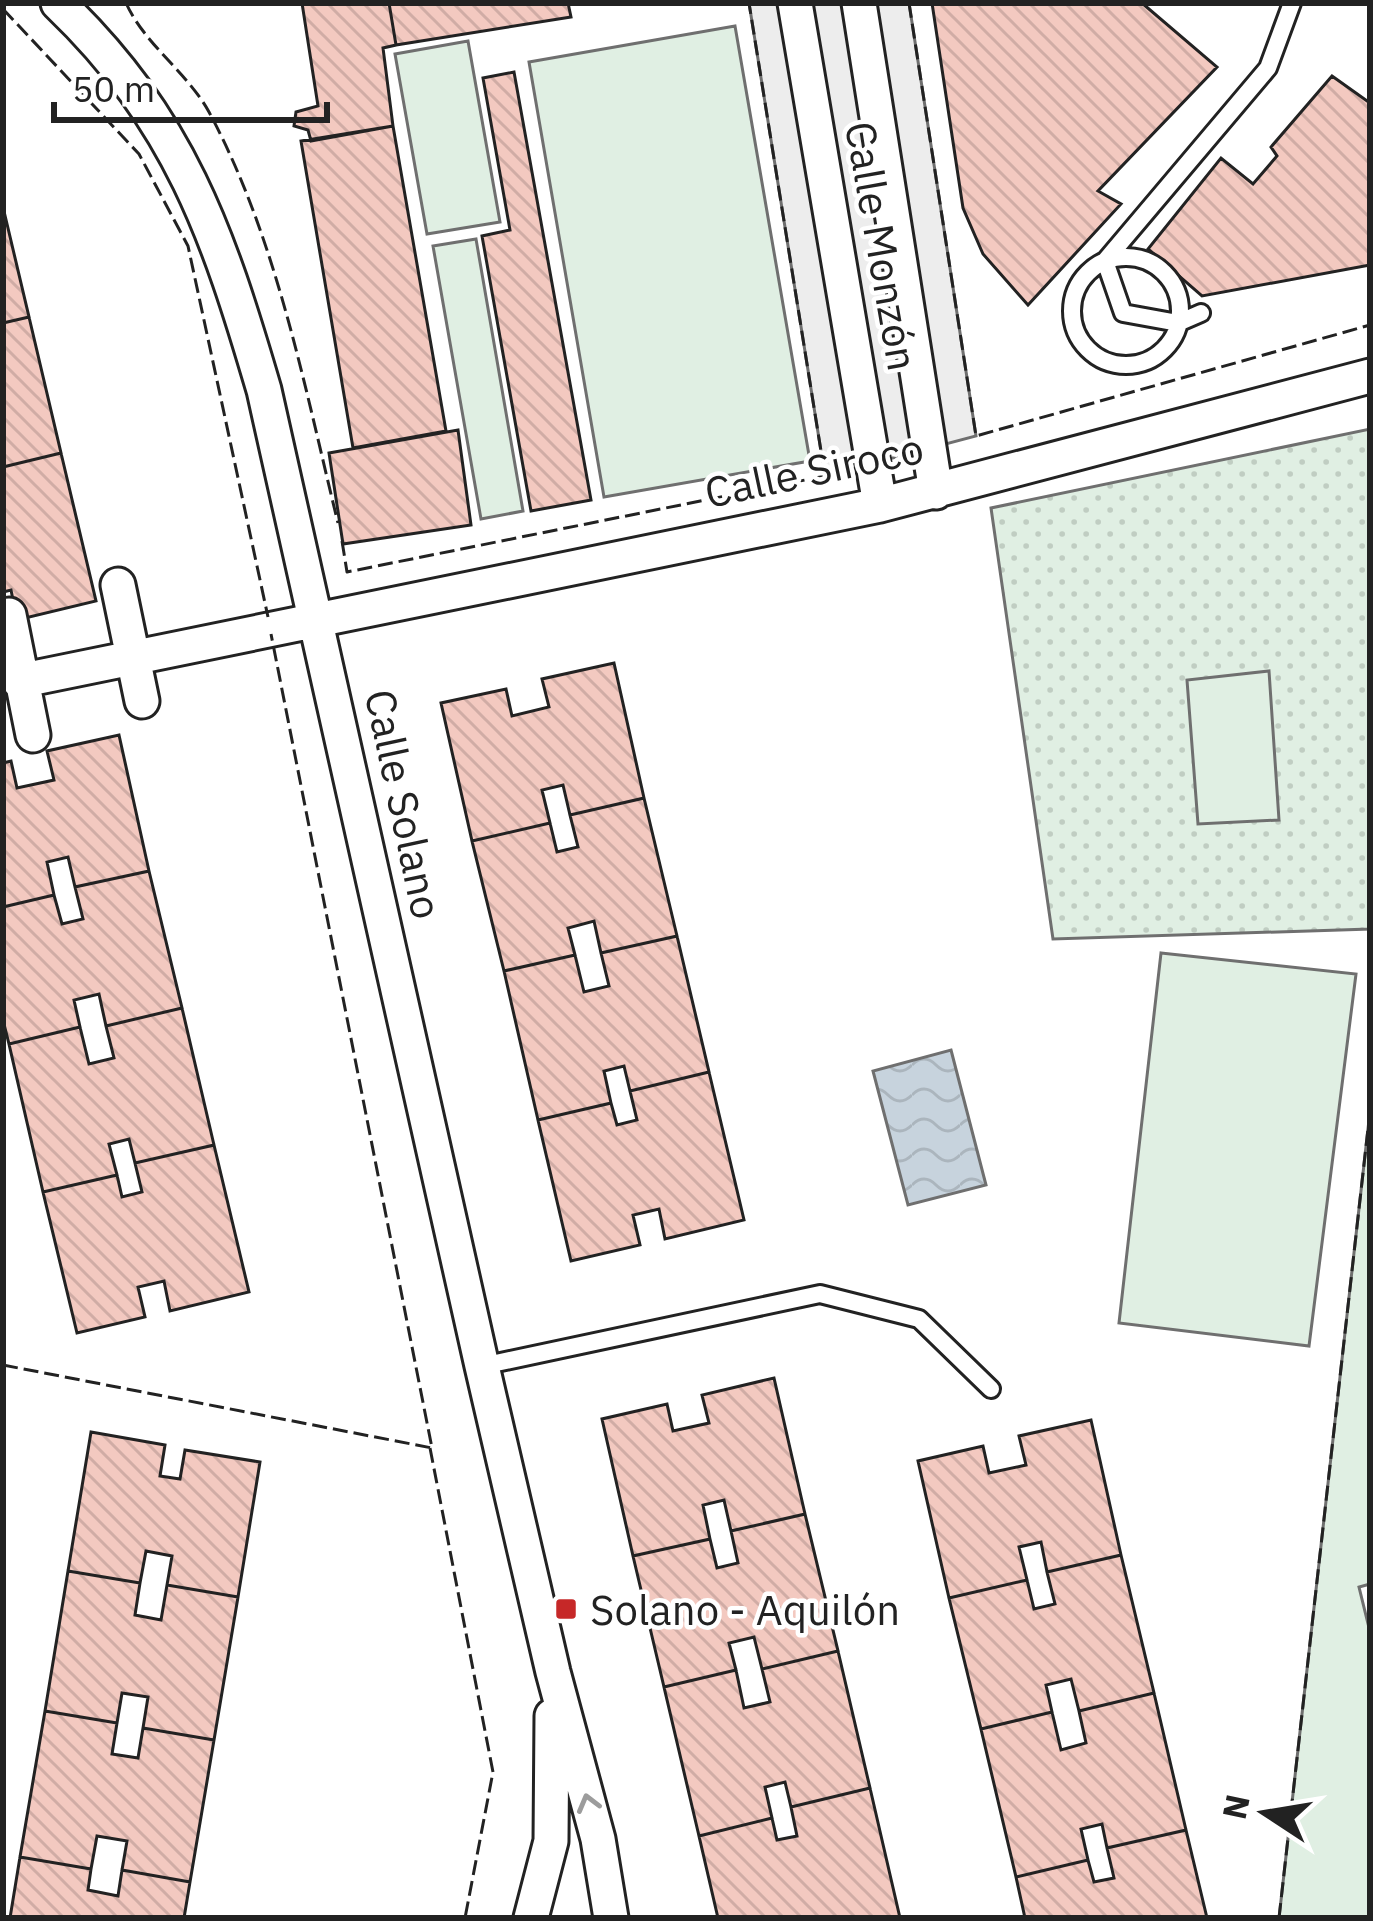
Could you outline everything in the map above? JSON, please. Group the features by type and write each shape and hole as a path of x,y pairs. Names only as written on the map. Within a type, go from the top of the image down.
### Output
{"street":[{"name":"Calle Solano","path":"58,3 99,43 166,134 220,242 264,390 482,1366 553,1672 598,1839 610,1918"},
{"name":"Calle Monzón","path":"795,3 880,505"},
{"name":"Calle Monzón","path":"859,3 936,492"},
{"name":"Calle Siroco","path":"19,681 317,616 880,505 1370,376"},
{"path":"118,585 142,701"},
{"path":"9,615 33,735"},
{"name":"Calle Solano","path":"531,1918 550,1841 553,1672"}],"lane":[{"path":"1105,261 1138,258 1167,275 1175,290 1178,323 1172,340 1143,362 1106,362 1090,352 1079,338 1072,302 1089,271 1105,261 1268,68 1292,3"},
{"path":"1105,261 1123,313 1178,323 1201,313"},
{"path":"482,1366 820,1294 919,1319 991,1389"}],"green space":[{"path":"735,26 810,461 604,497 529,62"},
{"path":"468,41 500,222 427,234 395,54"},
{"path":"476,239 523,511 481,519 433,246"},
{"path":"1370,429 1370,929 1053,939 991,508"},
{"path":"1269,671 1279,820 1198,824 1187,680"},
{"path":"1161,953 1356,974 1309,1346 1119,1323"},
{"path":"1370,1111 1370,1584 1359,1587 1370,1632 1370,1918 1279,1918"}],"shaded area":[{"path":"749,3 909,3 976,436 825,476"}],"water":[{"path":"951,1050 986,1185 908,1205 873,1071"}],"building":[{"path":"302,3 389,3 396,45 383,48 393,126 311,141 308,130 294,126 296,112 318,106"},
{"path":"389,3 568,3 571,17 396,45"},
{"path":"932,3 1142,3 1217,67 1098,191 1121,204 1028,305 983,254 963,208"},
{"path":"514,72 591,500 531,511 482,236 510,230 483,78"},
{"path":"1332,76 1370,103 1370,265 1202,296 1148,249 1221,158 1253,184 1277,156 1271,147"},
{"path":"393,126 446,431 353,448 301,141"},
{"path":"3,207 29,317 3,323"},
{"path":"29,317 61,453 3,467 3,323"},
{"path":"458,430 471,525 343,544 329,453"},
{"path":"61,453 96,601 17,620 11,590 3,592 3,467"},
{"path":"614,663 644,798 570,815 563,785 542,790 550,823 472,841 441,703 506,689 512,716 549,707 542,679"},
{"path":"119,735 149,871 75,887 68,857 47,862 54,895 3,907 3,763 11,761 17,788 54,780 47,751"},
{"path":"644,798 677,936 601,953 594,921 568,928 575,955 504,971 472,841 550,823 557,852 578,847 570,815"},
{"path":"149,871 182,1008 106,1026 99,994 74,1000 80,1027 9,1044 3,1020 3,907 54,895 62,924 83,919 75,887"},
{"path":"677,936 709,1072 630,1091 624,1066 604,1071 611,1103 538,1120 504,971 575,955 584,992 609,986 601,953"},
{"path":"182,1008 214,1145 135,1163 129,1139 109,1144 117,1175 43,1192 9,1044 80,1027 89,1064 114,1058 106,1026"},
{"path":"709,1072 744,1220 665,1239 659,1209 633,1215 640,1245 571,1261 538,1120 611,1103 617,1125 637,1120 630,1091"},
{"path":"214,1145 249,1292 170,1311 164,1281 138,1287 145,1317 77,1333 43,1192 117,1175 122,1197 142,1192 135,1163"},
{"path":"774,1378 805,1514 731,1531 724,1500 703,1505 710,1539 633,1556 602,1419 667,1404 673,1431 709,1423 702,1395"},
{"path":"1091,1420 1121,1555 1047,1572 1041,1542 1019,1547 1027,1580 949,1598 918,1461 983,1446 989,1473 1026,1465 1019,1436"},
{"path":"91,1432 165,1445 160,1476 180,1479 185,1450 260,1462 238,1597 167,1585 172,1556 146,1551 140,1583 68,1571"},
{"path":"805,1514 838,1651 762,1669 754,1637 729,1643 736,1670 664,1687 633,1556 710,1539 717,1568 738,1563 731,1531"},
{"path":"1121,1555 1154,1693 1079,1711 1071,1679 1046,1685 1052,1712 981,1729 949,1598 1027,1580 1034,1609 1055,1604 1047,1572"},
{"path":"68,1571 140,1583 135,1615 161,1620 167,1585 238,1597 214,1740 143,1728 148,1697 122,1693 117,1723 45,1711"},
{"path":"838,1651 870,1788 791,1807 785,1782 765,1787 772,1818 699,1836 664,1687 736,1670 744,1708 770,1702 762,1669"},
{"path":"1154,1693 1186,1830 1107,1848 1102,1824 1081,1829 1088,1860 1016,1877 981,1729 1052,1712 1061,1750 1086,1743 1079,1711"},
{"path":"45,1711 117,1723 112,1754 138,1758 143,1728 214,1740 190,1882 122,1870 127,1841 97,1836 91,1869 20,1857"},
{"path":"870,1788 900,1918 718,1918 699,1836 772,1818 777,1840 797,1836 791,1807"},
{"path":"1186,1830 1207,1918 1025,1918 1016,1877 1088,1860 1094,1882 1114,1878 1107,1848"},
{"path":"20,1857 91,1869 88,1890 118,1896 122,1870 190,1882 184,1918 10,1918"}],"fence":[{"path":"126,3 209,112 233,160 271,261 338,523"},
{"path":"342,541 347,572 825,476 749,3"},
{"path":"909,3 976,436 1370,325"},
{"path":"3,9 139,154 188,246 268,617"},
{"path":"3,1365 432,1448 271,634"},
{"path":"1279,1918 1370,1111"},
{"path":"430,1448 493,1772 465,1918"}],"place":[{"name":"Solano - Aquilón","path":"566,1609"}]}
